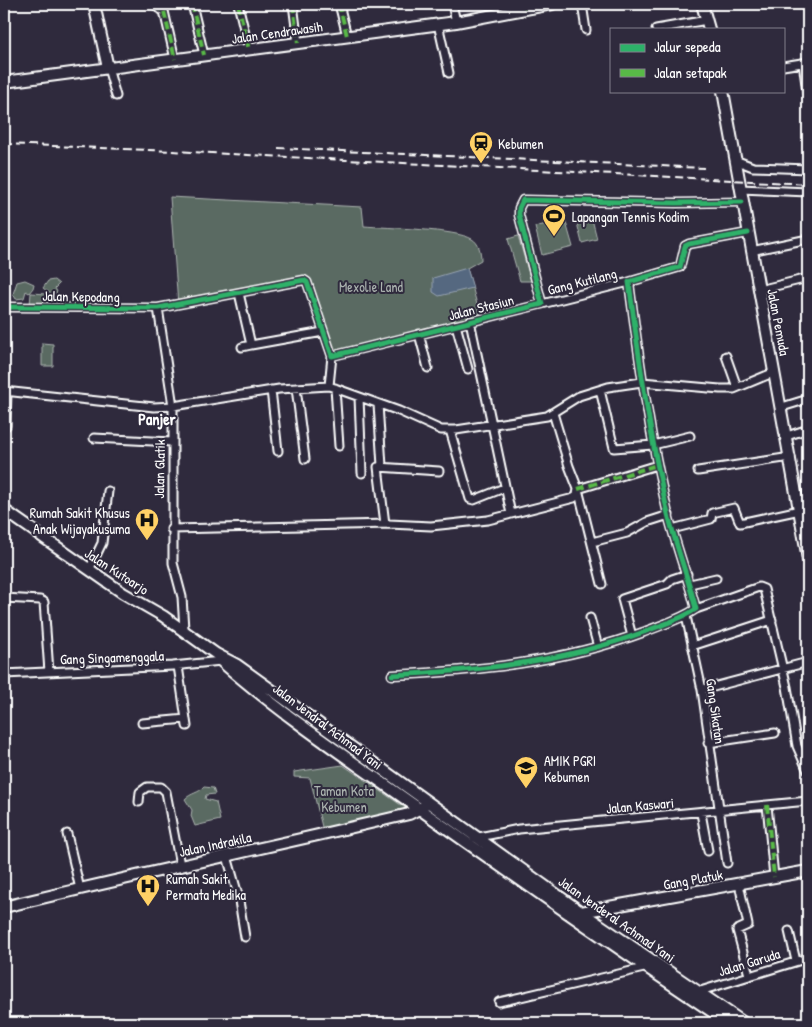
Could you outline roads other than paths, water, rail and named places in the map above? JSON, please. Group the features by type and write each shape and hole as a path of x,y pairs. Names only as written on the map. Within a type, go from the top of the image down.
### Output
{"main road":[{"name":"Jalan Cendrawasih","path":"4,82 456,22 525,6 552,4"},
{"path":"702,4 708,24"},
{"path":"97,5 108,68"},
{"name":"Jalan Pemuda","path":"723,92 751,251 792,457 808,558"},
{"name":"Jalan Kutoarjo","path":"4,510 123,593 184,629 221,657"},
{"name":"Jalan Jenderal Achmad Yani","path":"221,657 425,809 744,1023"},
{"name":"Jalan Indrakila","path":"4,907 425,809"},
{"name":"Jalan Jenderal Achmad Yani","path":"472,840 644,968 729,1023"},
{"name":"Gang Platuk","path":"581,912 808,871"}],"street":[{"path":"156,4 158,8 164,11 175,59"},
{"path":"192,4 204,55"},
{"path":"238,4 249,50"},
{"path":"293,4 298,43"},
{"path":"339,4 347,36"},
{"path":"452,4 456,22"},
{"path":"582,4 586,30"},
{"path":"438,24 449,73"},
{"path":"666,28 708,24"},
{"path":"784,66 806,62 808,99"},
{"path":"108,68 116,96"},
{"path":"735,160 753,167 808,169"},
{"path":"740,189 808,192"},
{"path":"542,304 519,215 519,208 523,200 676,204 742,202"},
{"name":"Gang Kutilang","path":"542,304 629,282 680,266 685,246 689,244 748,233"},
{"path":"751,251 808,239"},
{"path":"759,290 808,278"},
{"path":"158,308 305,281 332,356 332,387 339,446"},
{"path":"629,282 642,382 657,465 672,529 696,609"},
{"path":"239,293 251,345"},
{"name":"Jalan Stasiun","path":"332,356 542,304"},
{"name":"Jalan Kepodang","path":"4,307 158,308"},
{"name":"Jalan Glatik","path":"158,308 173,406 171,529 173,563 182,597 184,629"},
{"path":"470,321 511,514"},
{"path":"456,324 468,369"},
{"path":"242,347 323,332"},
{"path":"419,334 428,368"},
{"path":"726,356 737,387"},
{"path":"6,426 5,391 154,407 173,406 271,390 332,387 378,404 427,426 441,430 450,430 492,426 547,416 567,401 600,390 642,382 720,389 737,387 775,372"},
{"path":"296,388 305,458"},
{"path":"271,390 278,451"},
{"path":"600,390 614,448 653,445 690,436"},
{"path":"359,397 362,473"},
{"path":"782,407 808,399"},
{"path":"378,404 382,466"},
{"path":"553,413 578,489 602,584"},
{"path":"787,436 808,429"},
{"path":"450,430 470,500 504,488"},
{"path":"94,438 172,442"},
{"path":"698,471 792,457"},
{"path":"578,489 657,465"},
{"path":"385,524 378,468 382,466 439,471"},
{"path":"171,529 385,524 430,526 488,520 574,498 578,495 578,489"},
{"path":"90,570 102,543 108,491"},
{"path":"672,529 711,519 712,513 734,508 740,523 800,510"},
{"path":"592,542 627,533 647,522 669,516"},
{"path":"632,636 622,599 667,584 687,574"},
{"path":"690,584 716,578"},
{"path":"392,675 462,672 554,658 632,636 686,616 696,609 762,587 783,668 797,746 808,772"},
{"path":"4,598 40,600 44,602 49,672"},
{"name":"Gang Sikatan","path":"686,616 702,690 708,743 727,863"},
{"path":"590,618 598,647"},
{"path":"692,646 772,620"},
{"name":"Gang Singamenggala","path":"4,674 178,666 221,657"},
{"path":"702,690 808,662"},
{"path":"142,723 186,723 178,666"},
{"path":"708,743 776,732"},
{"path":"139,802 140,792 147,787 161,787 166,792 180,865"},
{"name":"Jalan Kaswari","path":"472,840 519,829 808,801"},
{"path":"767,805 774,878"},
{"path":"701,812 708,851"},
{"path":"67,834 80,888"},
{"path":"227,856 238,895 244,937"},
{"path":"739,884 748,925 737,930 749,975"},
{"path":"789,931 796,961"},
{"name":"Jalan Garuda","path":"696,992 808,958"},
{"path":"499,1002 539,991 644,968"}],"water":[{"path":"467,268 473,288 439,296 433,292 433,278"}],"railway":[{"path":"4,144 808,184"},
{"path":"278,148 704,168"}],"place":[{"name":"Kebumen","path":"481,164"},
{"name":"Lapangan Tennis Kodim","path":"554,237"},
{"name":"Rumah Sakit Khusus Anak Wijayakusuma","path":"147,541"},
{"name":"AMIK PGRI Kebumen","path":"526,789"},
{"name":"Rumah Sakit Permata Medika","path":"148,907"}],"district":[{"name":"Panjer","path":"157,419"}],"park label":[{"name":"Mexolie Land","path":"371,286"},
{"name":"Taman Kota Kebumen","path":"344,798"}]}
